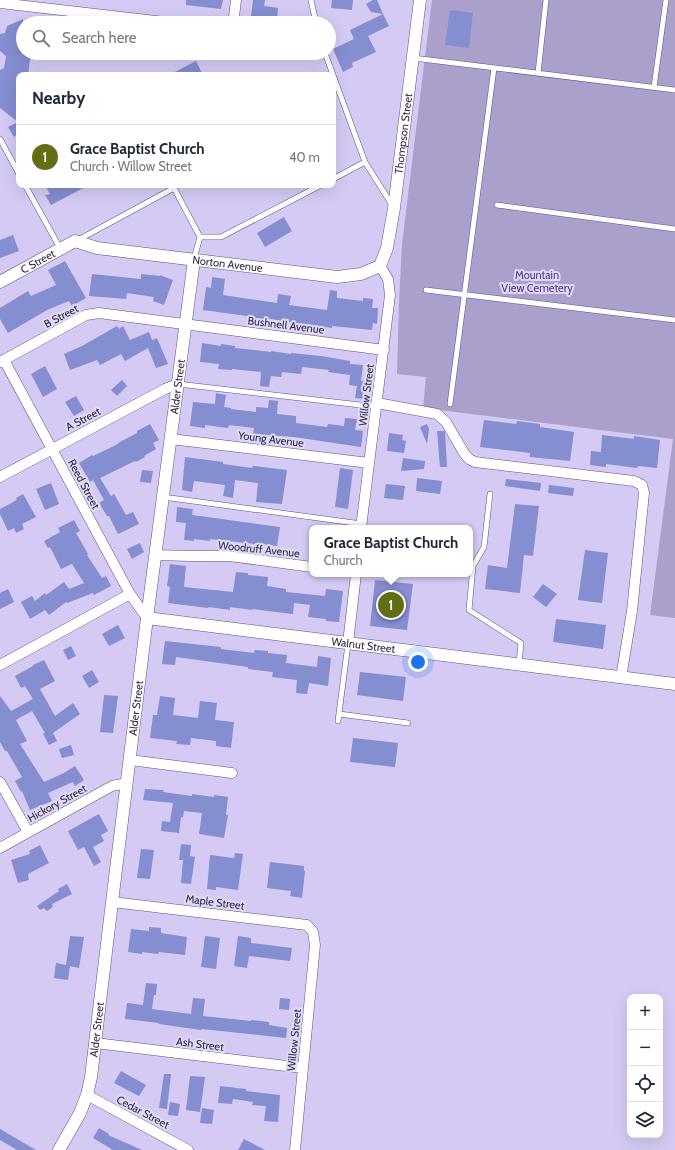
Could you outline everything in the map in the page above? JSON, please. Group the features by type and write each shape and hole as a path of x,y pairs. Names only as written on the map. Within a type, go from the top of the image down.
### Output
{"street":[{"path":"234,16 236,0"},
{"name":"Thompson Street","path":"380,266 387,248 394,208 420,0"},
{"path":"0,3 36,4 123,16"},
{"name":"C Street","path":"0,282 75,241"},
{"name":"Norton Avenue","path":"75,241 97,248 337,277 361,274 380,266"},
{"name":"Alder Street","path":"59,1150 80,1112 87,1096 91,1077 147,618 194,260"},
{"name":"Willow Street","path":"362,525 390,295 388,279 380,266"},
{"name":"B Street","path":"2,361 86,315 100,313 186,324"},
{"name":"Bushnell Avenue","path":"186,324 384,350"},
{"name":"Reed Street","path":"2,361 52,449 130,594 147,618"},
{"name":"A Street","path":"0,477 165,388 178,384"},
{"path":"377,403 437,414 446,422 464,453 469,459 475,462 634,481 642,485 644,493 633,603 621,678"},
{"name":"Young Avenue","path":"170,439 369,463"},
{"name":"Woodruff Avenue","path":"155,555 229,556 309,567"},
{"path":"348,643 356,577"},
{"path":"0,665 130,594"},
{"name":"Walnut Street","path":"147,618 675,684"},
{"path":"130,760 232,773"},
{"path":"0,782 28,832"},
{"name":"Hickory Street","path":"0,848 112,786 127,783"},
{"name":"Maple Street","path":"112,902 307,925 313,932"},
{"name":"Willow Street","path":"295,1150 315,945 313,932"},
{"name":"Ash Street","path":"95,1043 303,1068"},
{"name":"Cedar Street","path":"87,1096 188,1150"}],"lane":[{"path":"311,0 314,16"},
{"path":"538,73 546,0"},
{"path":"654,88 666,0"},
{"path":"412,58 675,90"},
{"path":"328,60 332,72"},
{"path":"450,404 494,68"},
{"path":"336,84 364,162 394,208"},
{"path":"0,139 16,168"},
{"path":"336,177 364,162"},
{"path":"27,188 61,249"},
{"path":"75,241 174,188 200,237 194,260"},
{"path":"200,237 221,237 315,188"},
{"path":"497,205 675,229"},
{"path":"426,290 675,320"},
{"path":"178,384 369,406 377,403"},
{"path":"473,566 484,547 490,494"},
{"path":"163,497 355,525"},
{"path":"472,577 469,610 521,643 518,664"},
{"path":"338,721 348,643"},
{"path":"339,714 408,723"}],"green space":[{"name":"Mountain View Cemetery","path":"432,0 675,0 675,618 650,615 673,439 423,408 426,377 397,374 402,244"}],"building":[{"path":"186,0 223,0 221,9 186,5"},
{"path":"253,0 265,0 264,6 278,8 277,16 251,16"},
{"path":"332,0 353,0 352,10 331,8"},
{"path":"373,0 377,0 383,14 371,12 366,4"},
{"path":"450,10 473,13 469,48 445,45"},
{"path":"383,14 389,26 368,36 376,52 352,63 353,67 343,72 336,56 336,48 354,39 350,30"},
{"path":"16,22 16,60 30,60 28,72 16,72 16,120 0,108 0,70 4,68 6,56 0,51 0,34 5,33 7,26"},
{"path":"196,61 202,72 175,72"},
{"path":"16,123 16,135 14,137 8,127"},
{"path":"47,188 83,188 51,205 45,195 50,194"},
{"path":"284,217 292,231 265,247 257,233"},
{"path":"13,235 19,251 0,258 0,240"},
{"path":"65,261 86,298 72,306 69,301 47,310 8,333 0,319 0,308 28,291 31,296 56,285 48,270"},
{"path":"92,274 141,279 141,274 160,275 173,280 164,305 153,301 154,297 127,293 126,299 89,296"},
{"path":"212,277 225,279 223,295 277,303 278,294 291,296 289,305 327,310 330,290 337,291 337,298 363,301 363,298 373,299 372,308 378,308 377,324 373,323 372,330 332,326 332,328 264,318 264,320 203,310 206,287 211,288"},
{"path":"117,326 119,329 123,326 130,340 149,332 152,340 157,338 168,364 156,368 148,348 125,361 121,354 100,365 97,360 70,370 64,354 82,346"},
{"path":"202,343 221,346 221,344 235,346 235,348 271,352 321,356 350,361 350,364 363,365 361,381 369,382 366,399 355,398 357,386 349,385 350,375 328,372 329,370 302,367 301,374 282,372 281,377 271,376 269,387 260,386 261,372 218,369 219,364 200,362"},
{"path":"45,366 57,389 43,397 31,374"},
{"path":"122,380 127,386 117,396 111,390"},
{"path":"216,393 226,395 224,407 231,409 256,412 256,407 268,408 269,400 278,401 277,414 296,416 296,423 327,427 328,424 344,426 345,418 357,419 355,430 363,431 361,447 294,437 253,434 254,428 229,425 228,428 205,425 205,428 190,426 193,402 215,404"},
{"path":"76,396 84,410 74,416 65,402"},
{"path":"484,420 516,424 517,421 540,424 540,427 574,432 570,461 530,457 530,453 480,447"},
{"path":"150,424 159,440 153,443 156,449 136,462 135,461 100,478 111,496 114,494 126,515 133,512 139,524 118,534 109,516 107,516 99,503 104,500 93,480 90,482 79,463 92,455 93,456 118,444"},
{"path":"427,424 429,429 427,444 420,427"},
{"path":"437,431 445,432 447,467 440,467"},
{"path":"389,433 403,435 402,440 406,441 404,453 387,451"},
{"path":"602,435 634,439 634,436 660,440 657,468 638,466 637,468 606,464 606,467 590,465 591,451 601,452"},
{"path":"185,457 223,462 223,464 252,468 253,466 287,470 282,504 256,502 258,483 235,480 233,498 223,496 225,485 194,481 192,492 182,490"},
{"path":"403,458 425,461 424,469 401,471"},
{"path":"340,468 353,470 348,509 335,507"},
{"path":"142,470 153,471 151,483 140,482"},
{"path":"417,478 442,481 440,494 416,491"},
{"path":"506,479 541,483 540,491 505,486"},
{"path":"51,483 59,504 45,510 36,489"},
{"path":"386,484 405,486 403,500 384,498"},
{"path":"549,485 574,488 573,496 548,493"},
{"path":"23,494 36,517 22,524 24,529 16,533 14,528 8,531 0,514 0,509 17,500 16,498"},
{"path":"515,504 539,506 533,556 524,555 520,593 485,589 488,565 507,568"},
{"path":"177,507 193,509 192,515 280,527 277,546 210,539 210,541 194,539 194,541 184,540 186,523 176,522"},
{"path":"74,520 80,531 76,533 88,554 87,555 102,578 106,576 111,586 94,595 93,593 67,603 66,602 49,615 45,610 30,619 21,602 32,596 35,601 45,593 46,595 64,582 69,589 84,583 72,564 61,569 50,547 48,548 44,541 60,532 58,528"},
{"path":"140,543 144,552 132,559 127,549"},
{"path":"585,550 608,553 602,603 578,600"},
{"path":"170,564 186,566 184,587 233,592 236,572 268,577 267,586 286,589 286,592 325,596 326,589 343,591 339,622 308,617 310,605 294,603 293,614 230,607 230,610 168,603 170,587 167,586"},
{"path":"375,580 413,584 407,630 370,626"},
{"path":"543,584 557,594 546,607 533,597"},
{"path":"8,589 14,602 0,609 0,593"},
{"path":"556,619 606,625 603,649 553,642"},
{"path":"118,625 125,638 109,646 102,634"},
{"path":"165,641 221,647 221,649 254,653 255,650 268,651 268,653 287,655 286,663 317,667 318,656 331,658 328,686 309,683 307,694 296,693 297,680 272,677 273,672 176,657 175,665 162,664"},
{"path":"71,646 76,656 68,660 63,650"},
{"path":"44,660 55,681 40,689 55,716 73,703 80,714 53,733 57,741 49,745 43,734 45,733 32,711 16,720 27,741 20,744 44,782 75,766 84,780 75,786 73,782 48,793 52,801 30,810 22,791 21,792 15,781 22,777 0,742 0,696 11,711 33,699 25,686 21,688 15,676"},
{"path":"92,670 99,682 89,688 82,676"},
{"path":"360,672 406,677 403,701 357,695"},
{"path":"104,695 118,696 113,733 100,732"},
{"path":"160,696 175,698 173,715 198,718 200,701 217,703 215,720 234,722 231,748 216,746 216,741 191,738 190,745 176,744 177,741 150,738 153,715 157,715"},
{"path":"353,738 398,743 395,767 350,762"},
{"path":"71,745 74,755 62,758 59,749"},
{"path":"145,789 164,790 163,792 192,796 192,794 228,797 226,815 228,815 224,838 199,834 202,813 184,811 183,817 181,817 179,833 161,831 162,821 170,822 173,803 143,800"},
{"path":"99,814 108,831 101,835 104,841 93,847 101,862 94,866 84,847 78,850 68,831"},
{"path":"181,844 191,845 190,856 195,857 191,884 181,883 183,860 179,860"},
{"path":"40,845 49,863 28,874 29,880 18,883 11,860 30,854 29,851"},
{"path":"141,849 154,850 150,879 137,878"},
{"path":"235,853 243,854 238,890 216,887 216,890 207,889 210,855 234,858"},
{"path":"270,862 304,866 305,871 302,898 290,896 291,891 267,888"},
{"path":"67,884 72,894 52,904 53,907 47,911 44,908 40,910 37,906 59,891 58,889"},
{"path":"149,927 161,928 161,933 187,937 185,955 159,952 158,954 142,952 142,954 128,952 131,929 149,931"},
{"path":"70,936 84,937 79,968 70,966 68,980 54,978 56,963 66,965"},
{"path":"205,936 220,938 216,969 201,967"},
{"path":"238,936 251,938 251,943 292,948 290,961 249,956 247,968 234,966"},
{"path":"146,983 157,984 152,1009 191,1014 193,998 205,999 203,1016 269,1022 269,1025 287,1028 286,1038 201,1030 125,1019 127,1003 143,1005"},
{"path":"280,998 290,999 289,1010 279,1009"},
{"path":"121,1071 146,1085 139,1096 114,1083"},
{"path":"164,1074 171,1074 167,1109 159,1108"},
{"path":"190,1076 205,1077 200,1112 186,1110"},
{"path":"220,1086 280,1095 278,1122 264,1121 266,1106 252,1105 253,1102 233,1099 232,1104 218,1103"},
{"path":"170,1102 180,1104 178,1116 168,1115"},
{"path":"202,1108 214,1110 212,1124 200,1123"},
{"path":"99,1128 109,1134 108,1135 142,1150 113,1150 93,1138"},
{"path":"0,1129 36,1150 17,1150 0,1140"},
{"path":"244,1139 265,1150 238,1150"}],"place":[{"name":"Grace Baptist Church","path":"391,605"}]}
